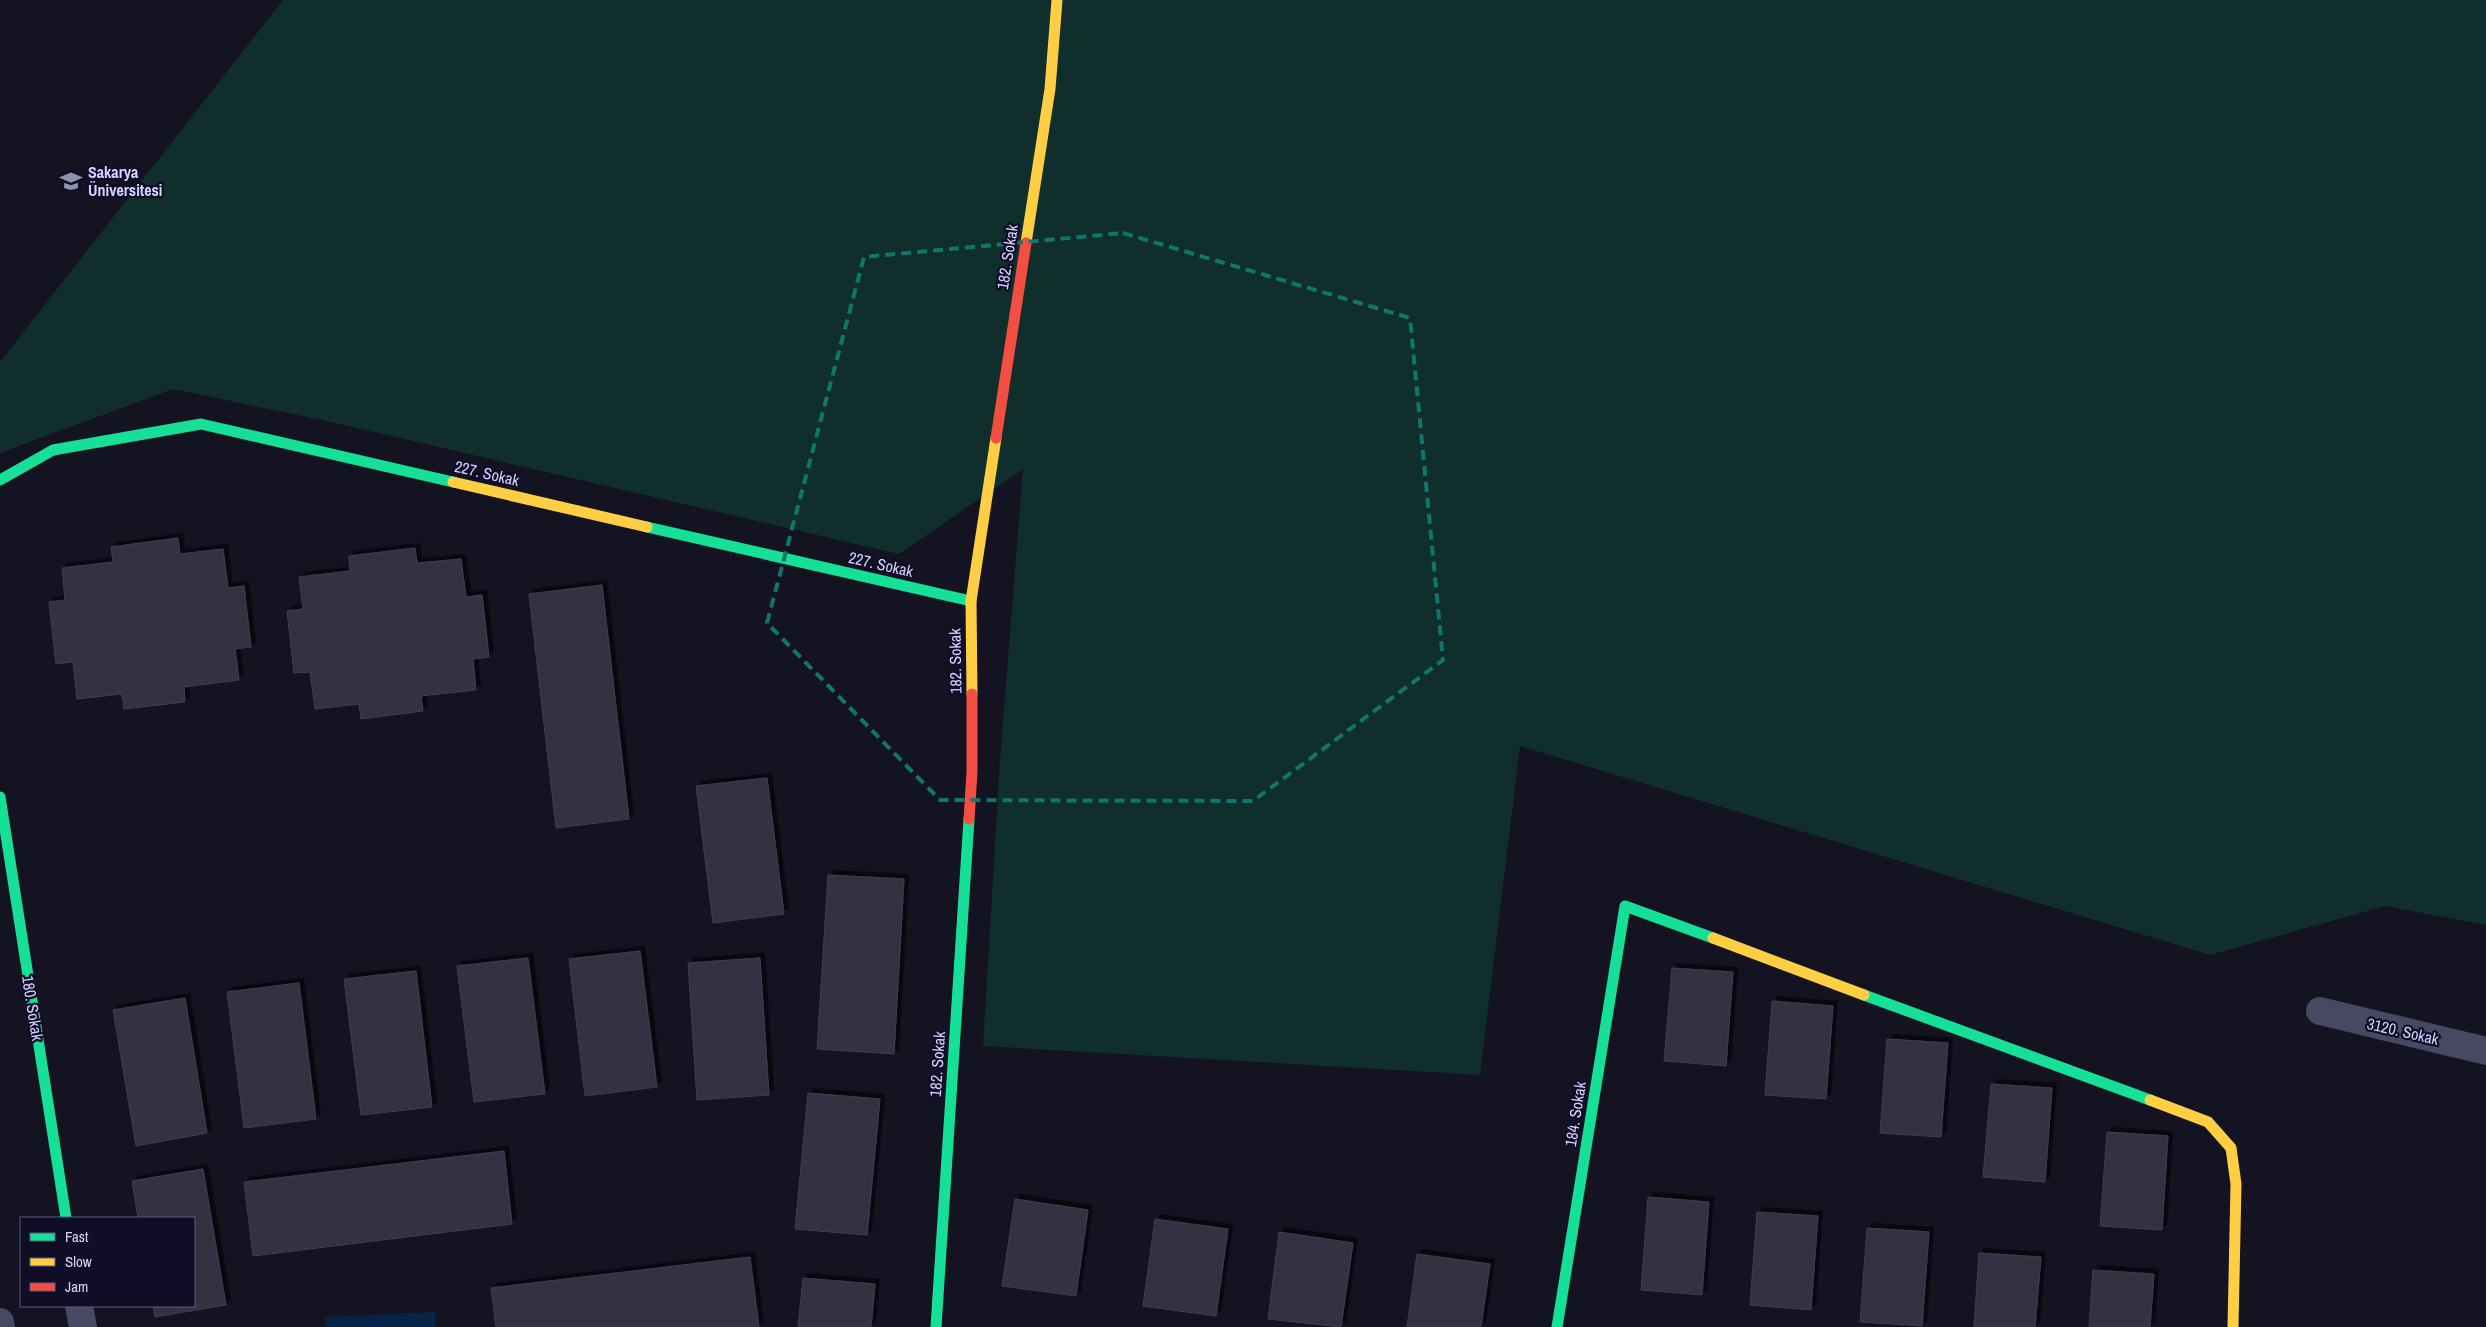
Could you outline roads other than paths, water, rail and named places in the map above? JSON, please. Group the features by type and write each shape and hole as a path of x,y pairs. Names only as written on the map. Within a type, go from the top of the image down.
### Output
{"street":[{"name":"182. Sokak","path":"936,1327 972,772 971,601 1050,88 1057,0"},
{"name":"227. Sokak","path":"0,480 53,450 201,424 971,601"},
{"name":"180. Sokak","path":"0,797 66,1217"},
{"name":"184. Sokak","path":"1558,1327 1625,906 2208,1122 2231,1148 2236,1184 2233,1327"},
{"name":"3120. Sokak","path":"2320,1011 2486,1051"},
{"path":"79,1307 83,1327"},
{"path":"0,1322 1,1327"}],"water":[{"path":"435,1312 436,1327 326,1327 325,1317"}],"place":[{"name":"Sakarya Üniversitesi","path":"71,181"}]}
